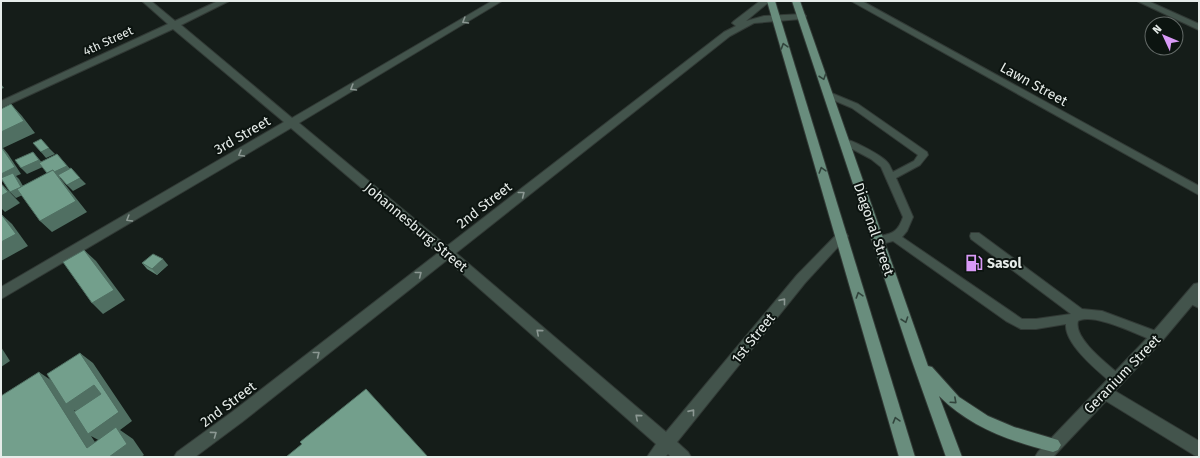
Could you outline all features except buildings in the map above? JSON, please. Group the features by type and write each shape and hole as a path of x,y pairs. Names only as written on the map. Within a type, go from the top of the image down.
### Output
{"main road":[{"path":"771,1 907,457"},
{"name":"Diagonal Street","path":"796,1 919,361 954,457"},
{"path":"919,361 938,386 973,416 990,426 1053,445"}],"street":[{"name":"Johannesburg Street","path":"146,1 447,253 683,457"},
{"name":"4th Street","path":"1,105 225,1"},
{"name":"3rd Street","path":"1,294 293,124 498,1"},
{"name":"2nd Street","path":"182,457 237,417 727,34 743,18 766,1"},
{"name":"Lawn Street","path":"855,1 1199,191"},
{"path":"1141,1 1199,27"},
{"name":"2nd Street","path":"727,34 752,21 801,16"},
{"name":"1st Street","path":"655,457 801,279 842,236"},
{"name":"Geranium Street","path":"1043,457 1196,297"},
{"path":"1105,393 1199,450"}],"lane":[{"path":"829,95 855,106 922,152 923,155 918,163 890,177"},
{"path":"844,141 885,165 908,217 901,233 894,237 878,241"},
{"path":"974,236 1077,316"},
{"path":"894,237 1010,318 1021,324 1036,324 1077,316 1102,316 1157,337"},
{"path":"1077,316 1071,325 1074,335 1117,380"}],"place":[{"name":"Sasol","path":"974,263"}]}
